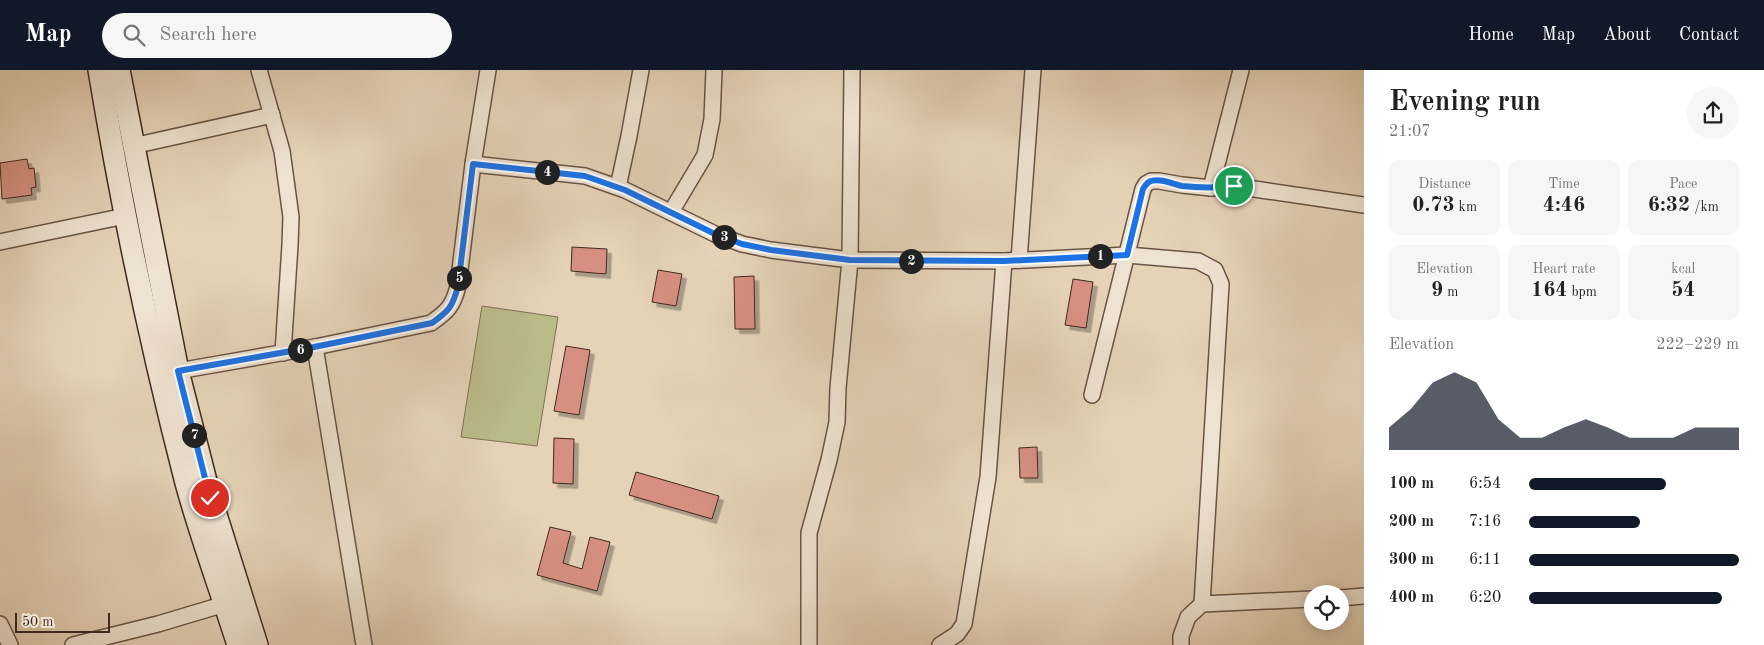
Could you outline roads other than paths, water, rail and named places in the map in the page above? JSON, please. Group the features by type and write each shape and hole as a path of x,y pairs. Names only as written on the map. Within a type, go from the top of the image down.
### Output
{"street":[{"path":"99,70 125,216 159,374 187,485 238,645"},
{"path":"119,70 178,371 210,498 257,645"},
{"path":"259,70 282,151 291,217 283,353"},
{"path":"178,371 283,353 432,323 442,316 454,302 458,286 473,164 488,70"},
{"path":"618,187 641,70"},
{"path":"671,212 705,155 712,119 714,70"},
{"path":"808,645 809,533 829,460 837,422 838,388 850,260 852,70"},
{"path":"940,645 946,643 957,634 964,624 988,478 1032,70"},
{"path":"1211,188 1241,70"},
{"path":"133,146 272,115"},
{"path":"473,164 585,176 618,187 715,234 742,244 771,250 850,260 1011,261 1127,255 1198,261 1215,270 1222,284 1202,604"},
{"path":"1092,395 1143,189 1146,184 1151,181 1159,181 1182,186 1211,188 1234,186 1364,205"},
{"path":"0,242 125,216"},
{"path":"314,347 364,645"},
{"path":"1349,597 1364,596"},
{"path":"1181,645 1188,617 1202,604 1304,599"},
{"path":"73,645 158,624 225,604"},
{"path":"0,624 10,645"}]}
